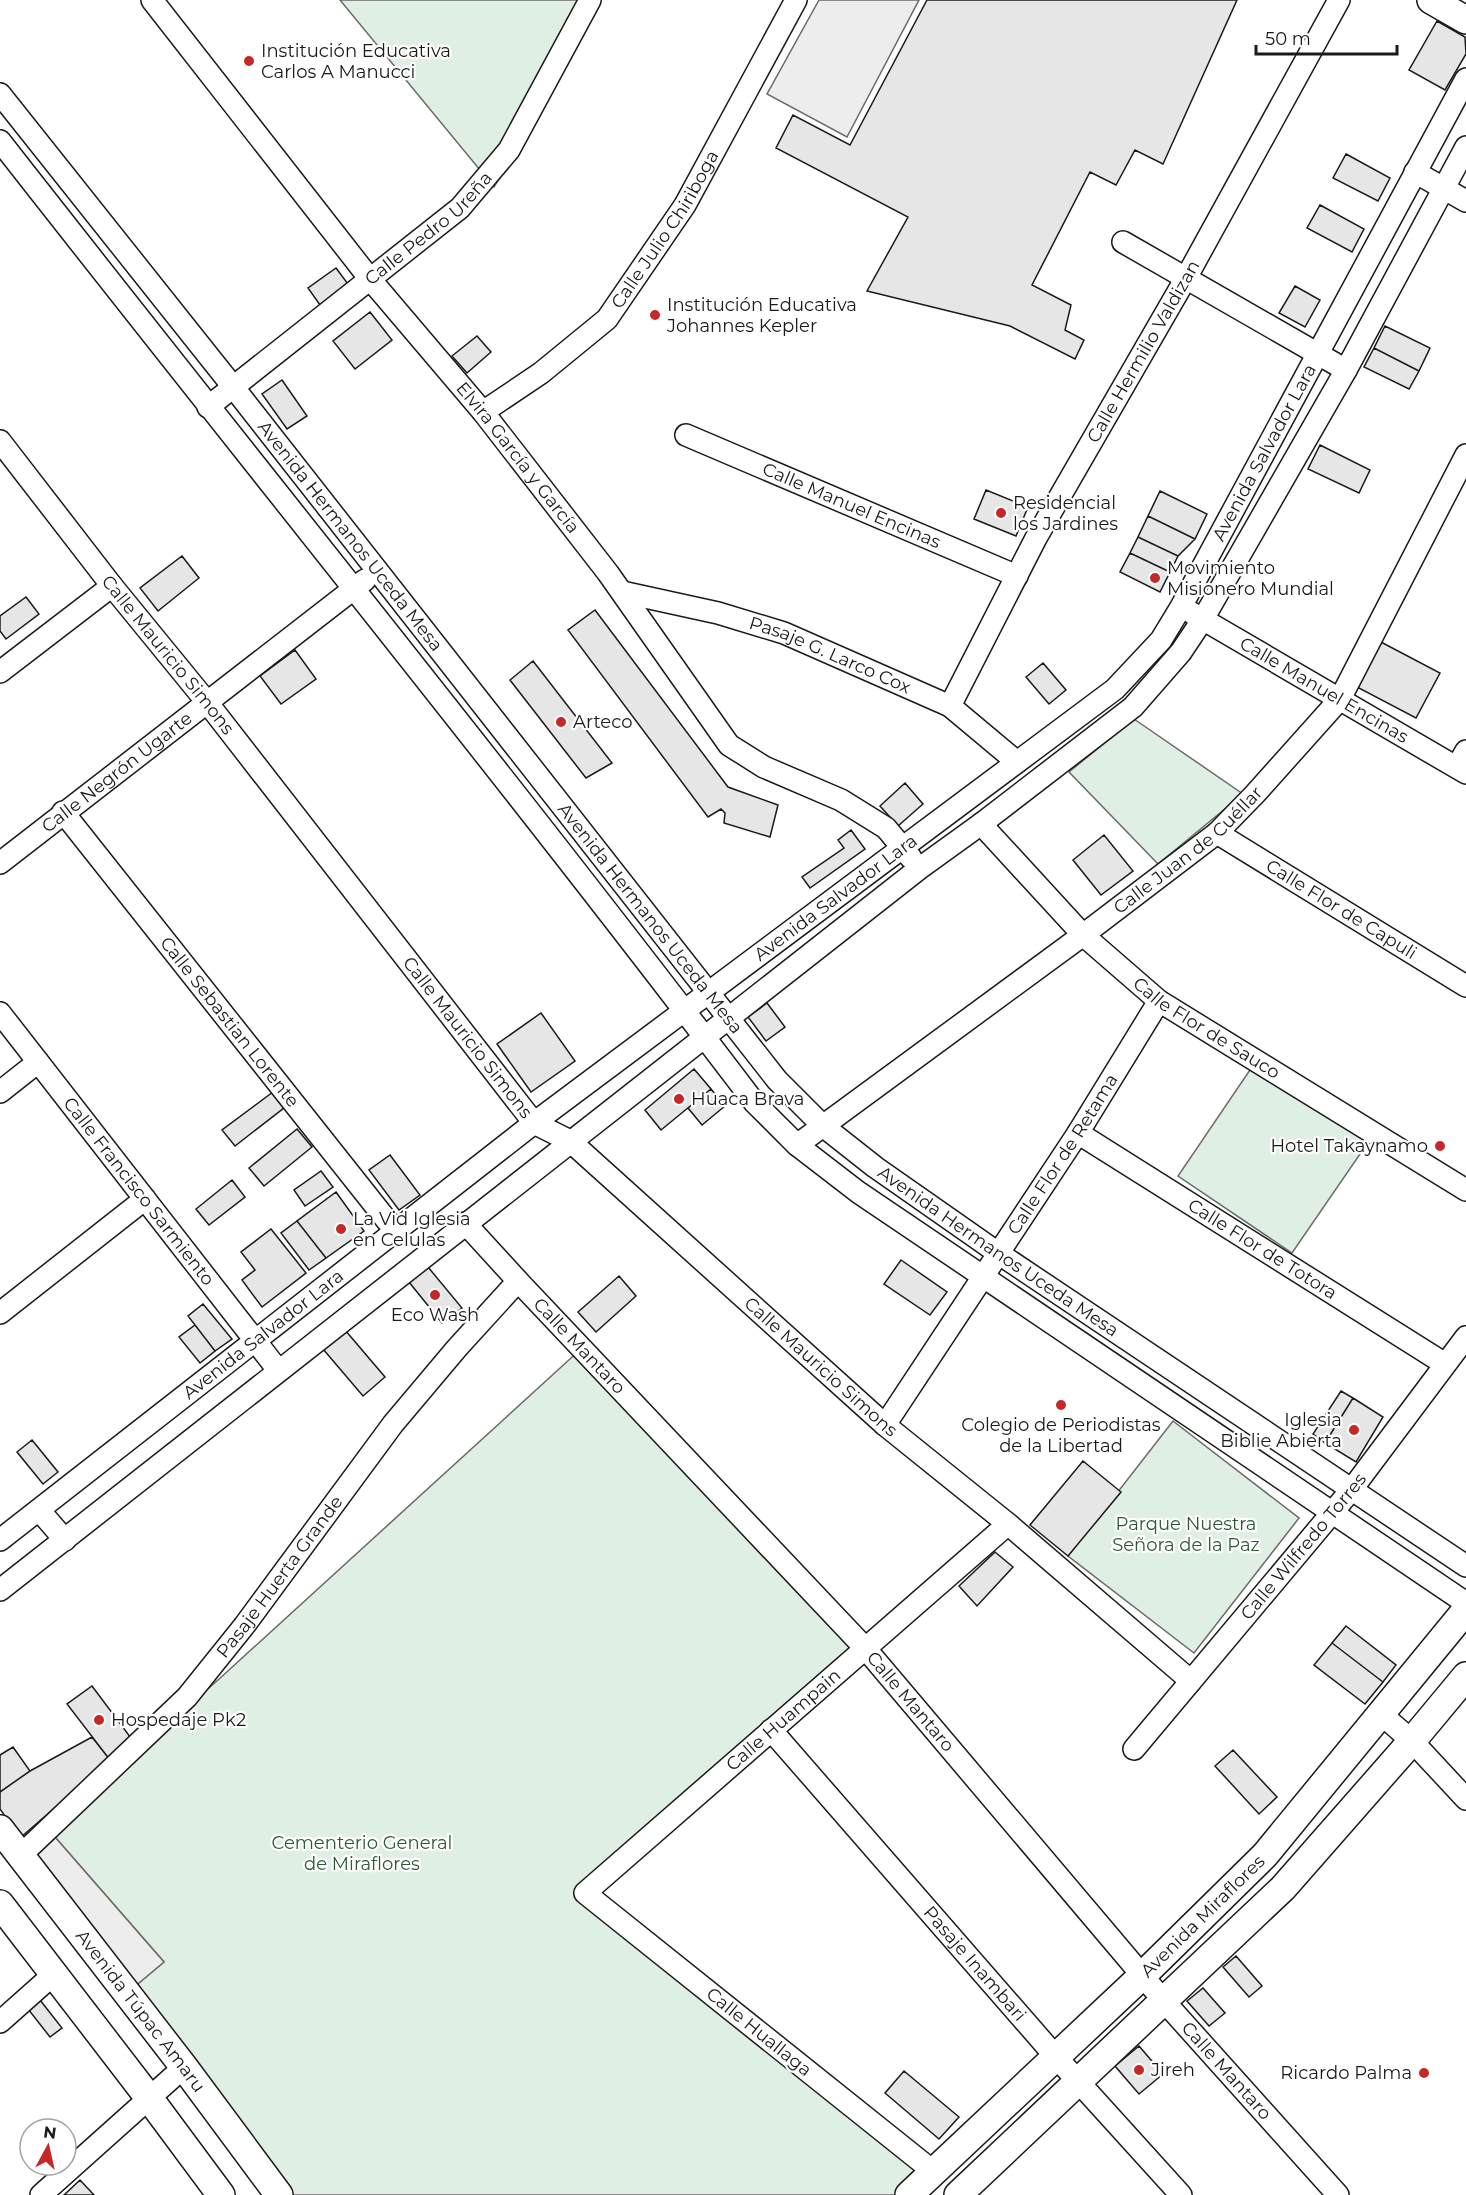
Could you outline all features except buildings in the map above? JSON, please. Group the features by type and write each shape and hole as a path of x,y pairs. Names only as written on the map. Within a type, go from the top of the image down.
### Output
{"main road":[{"path":"1431,0 1466,20"},
{"name":"Avenida Miraflores","path":"909,2195 1143,1975 1265,1855 1466,1611"},
{"name":"Avenida Miraflores","path":"958,2195 1283,1888 1466,1676"},
{"name":"Avenida Túpac Amaru","path":"0,1829 184,2067 279,2195"},
{"path":"0,1904 149,2098 220,2195"}],"street":[{"name":"Elvira García y García","path":"152,0 370,279 483,412 622,592 729,745 764,767 841,800 886,828 920,868"},
{"name":"Calle Pedro Ureña","path":"208,407 460,208 509,150 590,0"},
{"name":"Calle Julio Chiriboga","path":"483,412 541,373 607,319 685,205 796,0"},
{"name":"Calle Hermilio Valdizan","path":"950,706 1036,538 1186,278 1339,0"},
{"name":"Avenida Salvador Lara","path":"0,1540 534,1123 1115,689 1161,640 1181,607 1466,79"},
{"name":"Avenida Hermanos Uceda Mesa","path":"0,94 234,388 777,1080 823,1126 875,1167 998,1253 1466,1566"},
{"name":"Avenida Hermanos Uceda Mesa","path":"0,141 208,407 354,588 754,1102 797,1145 858,1192 982,1277 1466,1603"},
{"name":"Avenida Salvador Lara","path":"0,1590 920,868 1133,707 1181,652 1203,619 1346,370 1466,147"},
{"path":"1415,172 1466,201"},
{"path":"1123,242 1346,370"},
{"name":"Calle Manuel Encinas","path":"686,435 1017,576"},
{"name":"Calle Mauricio Simons","path":"0,441 112,586 207,701 534,1123 570,1141 885,1425 1008,1524 1191,1682"},
{"name":"Calle Juan de Cuéllar","path":"797,1145 1083,935 1216,833 1256,794 1340,699 1466,455"},
{"name":"Calle Negrón Ugarte","path":"0,863 377,570"},
{"path":"0,672 112,586"},
{"name":"Pasaje G. Larco Cox","path":"622,592 718,613 784,633 950,706 1017,762"},
{"name":"Calle Manuel Encinas","path":"1181,607 1340,699 1463,764"},
{"name":"Calle Sebastian Lorente","path":"63,812 396,1232"},
{"path":"545,833 569,815"},
{"name":"Calle Flor de Sauco","path":"981,824 1083,935 1159,1000 1466,1190"},
{"name":"Calle Flor de Capuli","path":"1216,833 1466,986"},
{"name":"Calle Flor de Retama","path":"885,1425 1078,1133 1159,1000"},
{"name":"Calle Francisco Sarmiento","path":"0,1013 278,1370"},
{"path":"0,1092 38,1062"},
{"name":"Calle Flor de Totora","path":"1078,1133 1445,1364"},
{"path":"0,1313 145,1198"},
{"name":"Calle Mantaro","path":"465,1223 865,1648 1163,2000 1338,2195"},
{"name":"Pasaje Huerta Grande","path":"21,1854 187,1697 244,1626 393,1424 457,1348 518,1281"},
{"name":"Calle Wilfredo Torres","path":"1134,1749 1352,1489 1466,1337"},
{"path":"39,1510 65,1540"},
{"name":"Calle Huampain","path":"585,1893 1008,1524"},
{"path":"1381,1714 1412,1741 1466,1799"},
{"name":"Pasaje Inambari","path":"771,1730 1056,2057 1181,2195"},
{"name":"Calle Huallaga","path":"585,1893 934,2172"},
{"path":"0,2022 54,1974"},
{"path":"41,2195 184,2067"}],"green space":[{"path":"340,0 593,0 528,132 494,187"},
{"path":"1134,719 1243,794 1158,864 1069,772"},
{"path":"1254,1064 1369,1141 1292,1253 1178,1176"},
{"name":"Cementerio General de Miraflores","path":"582,1348 865,1648 585,1892 934,2172 908,2195 286,2195 127,1993 164,1962 48,1829 218,1680"},
{"name":"Parque Nuestra Señora de la Paz","path":"1173,1421 1299,1518 1194,1653 1068,1556"}],"shaded area":[{"path":"819,0 919,0 847,137 767,94"},
{"path":"48,1829 164,1962 127,1993 21,1855"}],"place":[{"name":"Institución Educativa Carlos A Manucci","path":"249,61"},
{"name":"Institución Educativa Johannes Kepler","path":"655,315"},
{"name":"Residencial los Jardines","path":"1001,513"},
{"name":"Movimiento Misionero Mundial","path":"1155,578"},
{"name":"Arteco","path":"561,722"},
{"name":"Huaca Brava","path":"679,1099"},
{"name":"Hotel Takaynamo","path":"1440,1146"},
{"name":"La Vid Iglesia en Celulas","path":"341,1229"},
{"name":"Eco Wash","path":"435,1295"},
{"name":"Colegio de Periodistas de la Libertad","path":"1061,1405"},
{"name":"Iglesia Biblie Abierta","path":"1354,1430"},
{"name":"Hospedaje Pk2","path":"99,1720"},
{"name":"Jireh","path":"1139,2070"},
{"name":"Ricardo Palma","path":"1424,2073"}]}
